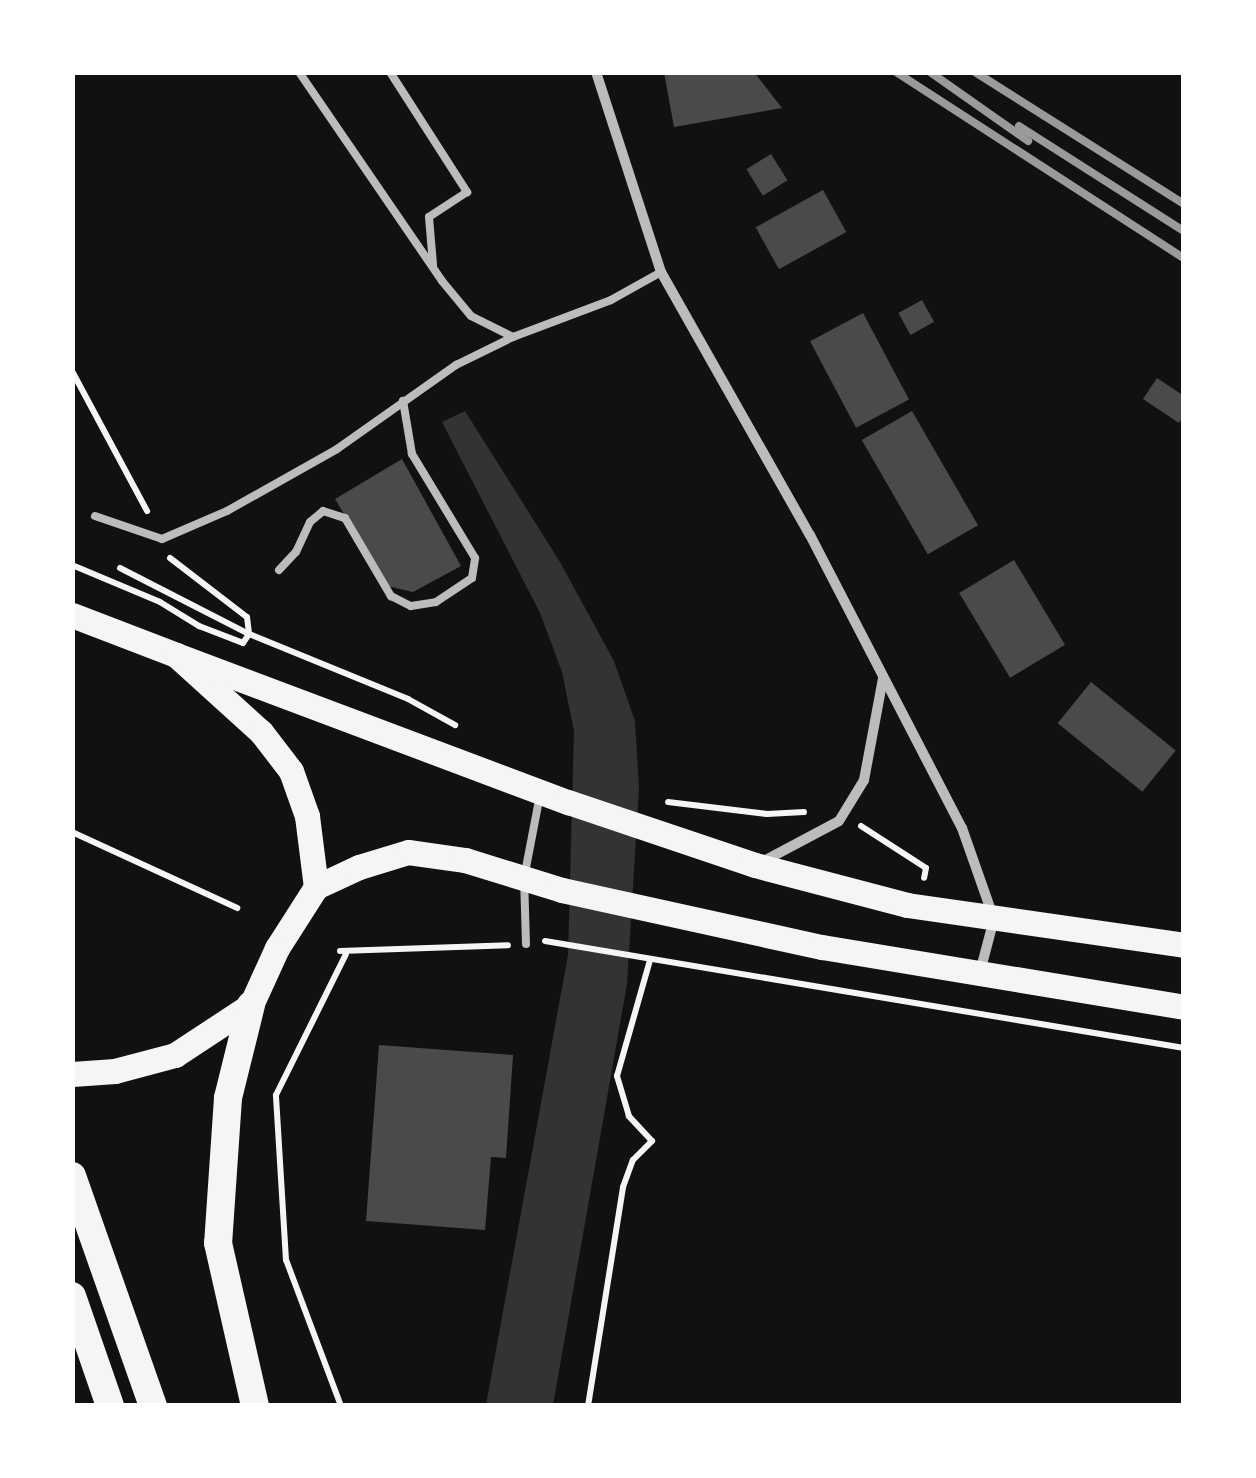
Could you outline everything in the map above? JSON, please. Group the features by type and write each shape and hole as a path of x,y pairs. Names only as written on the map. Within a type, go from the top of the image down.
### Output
{"highway":[{"path":"251,1005 228,1098 218,1243 256,1406"},
{"path":"72,1176 153,1406"},
{"path":"72,1296 110,1406"}],"main road":[{"path":"72,615 541,791 755,865 919,906 1184,944"},
{"path":"176,655 248,718 291,771 307,816 316,887"},
{"path":"72,1074 115,1071 175,1054 251,1005 277,948 316,887 359,867 408,852 465,860 634,907 908,962 1184,1007"}],"street":[{"path":"596,72 661,272 810,535 962,828 994,919 980,973"},
{"path":"755,865 839,821 864,780 883,678"}],"lane":[{"path":"300,72 433,268 471,316 513,337"},
{"path":"390,72 467,192 429,217 433,268"},
{"path":"95,516 162,539 227,511 337,449 456,365 513,337 610,300 661,272"},
{"path":"279,570 296,552 310,522 323,511 345,518 391,596 411,606 436,602 472,578 474,558 412,454 403,401"},
{"path":"526,944 524,878 541,791"}],"path":[{"path":"72,371 171,560 247,617 250,634 243,643 199,626 160,602 72,564"},
{"path":"120,568 250,634 408,699 470,733"},
{"path":"661,801 799,814 829,798 926,868 919,906"},
{"path":"72,832 238,908"},
{"path":"341,1406 286,1260 276,1094 343,953 545,941 1184,1048"},
{"path":"588,1406 622,1186 634,1160 652,1141 629,1116 616,1076 650,960"},
{"path":"899,1002 908,962"}],"shaded area":[{"path":"465,411 560,562 614,661 635,721 639,788 627,984 553,1405 486,1405 568,955 574,731 562,672 540,613 442,422"}],"building":[{"path":"664,72 754,72 782,108 674,127"},
{"path":"771,154 787,180 763,196 746,169"},
{"path":"823,190 846,232 779,269 756,227"},
{"path":"922,300 934,322 911,335 898,313"},
{"path":"863,313 909,400 856,428 810,341"},
{"path":"1157,378 1184,396 1184,415 1179,423 1143,399"},
{"path":"912,411 978,525 928,554 862,440"},
{"path":"402,459 461,566 413,592 387,586 335,499"},
{"path":"1014,560 1065,645 1010,678 959,593"},
{"path":"1091,682 1176,751 1142,792 1058,723"},
{"path":"379,1045 513,1055 506,1158 491,1157 485,1230 366,1221"}],"railway":[{"path":"896,72 1184,258"},
{"path":"930,72 1028,141"},
{"path":"975,72 1184,204"},
{"path":"1019,126 1184,231"}]}
